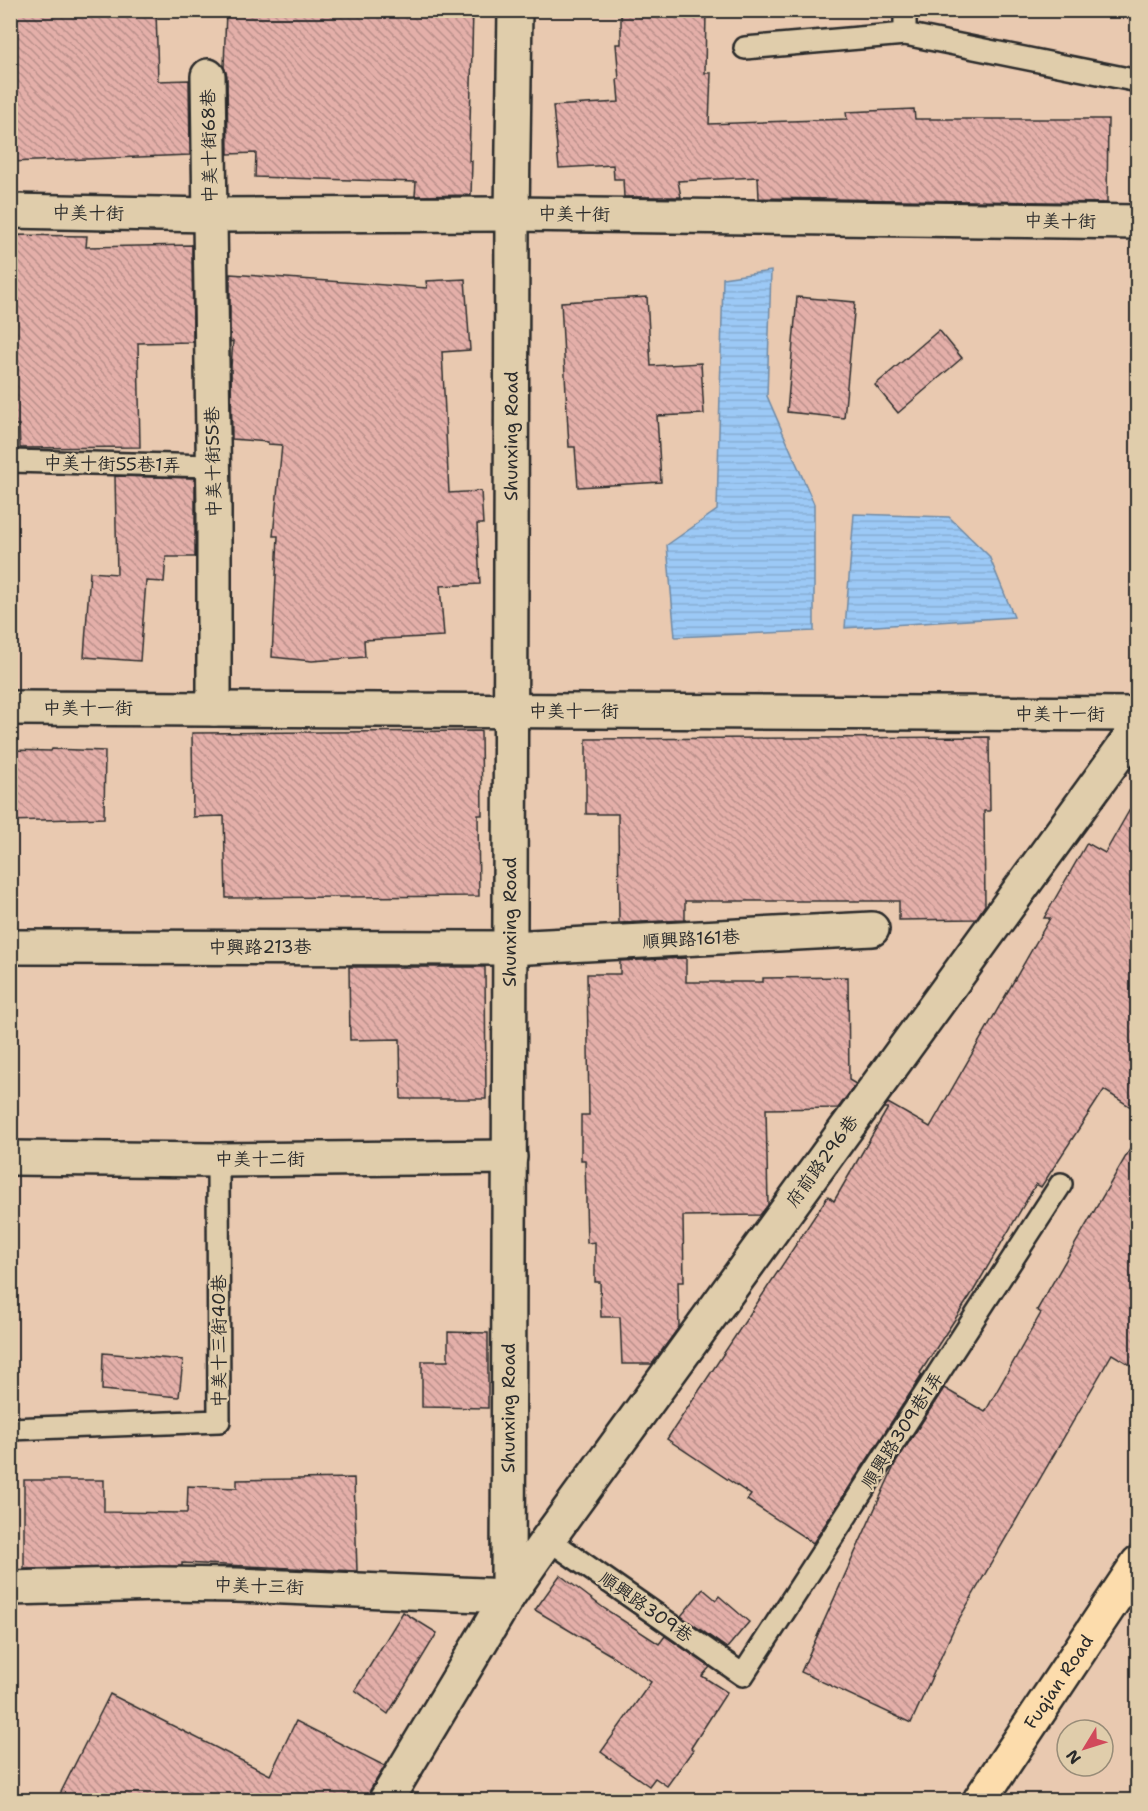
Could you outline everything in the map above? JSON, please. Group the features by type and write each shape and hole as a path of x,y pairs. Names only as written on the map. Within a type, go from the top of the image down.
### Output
{"main road":[{"name":"Fuqian Road","path":"980,1800 1137,1563"}],"street":[{"name":"Shunxing Road","path":"508,1596 512,214 515,10"},
{"name":"中美十街68巷","path":"208,76 210,215"},
{"name":"中美十街","path":"10,211 210,215 512,214 1137,222"},
{"name":"中美十街55巷","path":"210,215 214,709"},
{"name":"中美十一街","path":"10,708 1137,714"},
{"name":"府前路296巷","path":"508,1596 1137,727"},
{"name":"順興路161巷","path":"510,948 872,929"},
{"name":"中興路213巷","path":"10,947 510,948"},
{"name":"中美十二街","path":"10,1158 218,1160 510,1156"},
{"name":"中美十三街","path":"10,1588 160,1584 236,1585 508,1596"},
{"path":"386,1800 508,1596"}],"lane":[{"path":"905,10 905,34"},
{"path":"745,48 905,34 1137,81"},
{"name":"中美十街55巷1弄","path":"10,461 213,466"},
{"name":"中美十三街40巷","path":"10,1429 219,1421 218,1160"},
{"name":"順興路309巷1弄","path":"743,1675 1061,1184"},
{"name":"順興路309巷","path":"548,1539 743,1675"}],"water":[{"path":"771,271 767,396 814,504 814,631 675,637 667,545 717,510 723,278"},
{"path":"854,514 949,517 989,556 1014,617 845,628"}],"building":[{"path":"10,10 156,10 158,81 189,80 190,155 10,162"},
{"path":"226,10 473,10 469,161 472,161 471,195 415,196 416,182 255,177 256,153 228,154 227,76 224,67"},
{"path":"621,10 706,10 705,73 711,73 709,124 847,119 846,112 914,109 915,119 1108,119 1107,203 759,198 758,177 678,181 681,197 624,197 623,179 614,179 613,165 559,168 553,106 619,102 616,44 621,44"},
{"path":"10,235 87,236 86,247 192,245 193,342 138,343 140,447 20,448 19,425 10,425"},
{"path":"230,274 427,288 426,281 465,279 470,350 442,352 449,493 481,491 483,524 477,524 480,584 440,586 444,636 364,640 365,657 312,661 272,657 278,536 273,536 282,445 232,439 233,341 230,342"},
{"path":"647,297 651,366 701,363 704,414 657,416 661,482 578,487 575,447 569,447 561,302"},
{"path":"797,297 855,302 844,418 787,412"},
{"path":"939,330 962,358 898,413 875,385"},
{"path":"115,476 195,478 195,557 166,557 164,582 146,581 140,661 84,657 90,572 117,574"},
{"path":"481,731 482,815 478,815 479,896 226,898 224,816 193,817 192,733"},
{"path":"989,737 990,811 984,811 985,905 976,919 899,920 899,901 685,901 685,920 619,923 618,814 586,814 586,739"},
{"path":"52,749 105,751 104,818 10,821 10,750 51,751"},
{"path":"1137,797 1137,1111 1104,1090 1041,1187 1036,1184 974,1290 920,1373 922,1375 813,1543 747,1500 751,1495 667,1439 828,1196 834,1201 888,1108 884,1108 888,1103 930,1127 1050,918 1044,918 1087,843 1105,853"},
{"path":"686,958 686,982 763,982 763,978 848,977 849,1080 856,1084 838,1108 766,1109 768,1205 760,1215 683,1216 684,1282 678,1282 679,1327 652,1364 622,1364 620,1317 601,1317 600,1282 595,1282 595,1242 587,1243 585,1160 581,1160 581,1115 589,1115 587,974 620,974 620,961"},
{"path":"349,967 485,967 486,1099 401,1099 400,1039 350,1040"},
{"path":"1137,1137 1137,1369 1112,1354 955,1626 911,1723 801,1672 895,1464 944,1388 985,1412 1041,1313 1037,1310"},
{"path":"448,1332 488,1333 488,1408 422,1407 422,1361 448,1361"},
{"path":"103,1353 183,1360 179,1397 102,1390"},
{"path":"354,1478 357,1571 182,1563 182,1566 24,1569 24,1480 104,1480 104,1512 187,1513 188,1486 237,1488 237,1480"},
{"path":"560,1575 605,1609 659,1644 665,1636 710,1667 702,1676 727,1692 691,1748 693,1750 667,1786 655,1778 649,1786 601,1752 651,1682 535,1610"},
{"path":"703,1589 716,1600 719,1596 749,1622 727,1648 681,1616"},
{"path":"403,1612 437,1633 388,1714 355,1690"},
{"path":"110,1694 270,1775 296,1721 385,1766 370,1790 367,1800 57,1800"}]}
